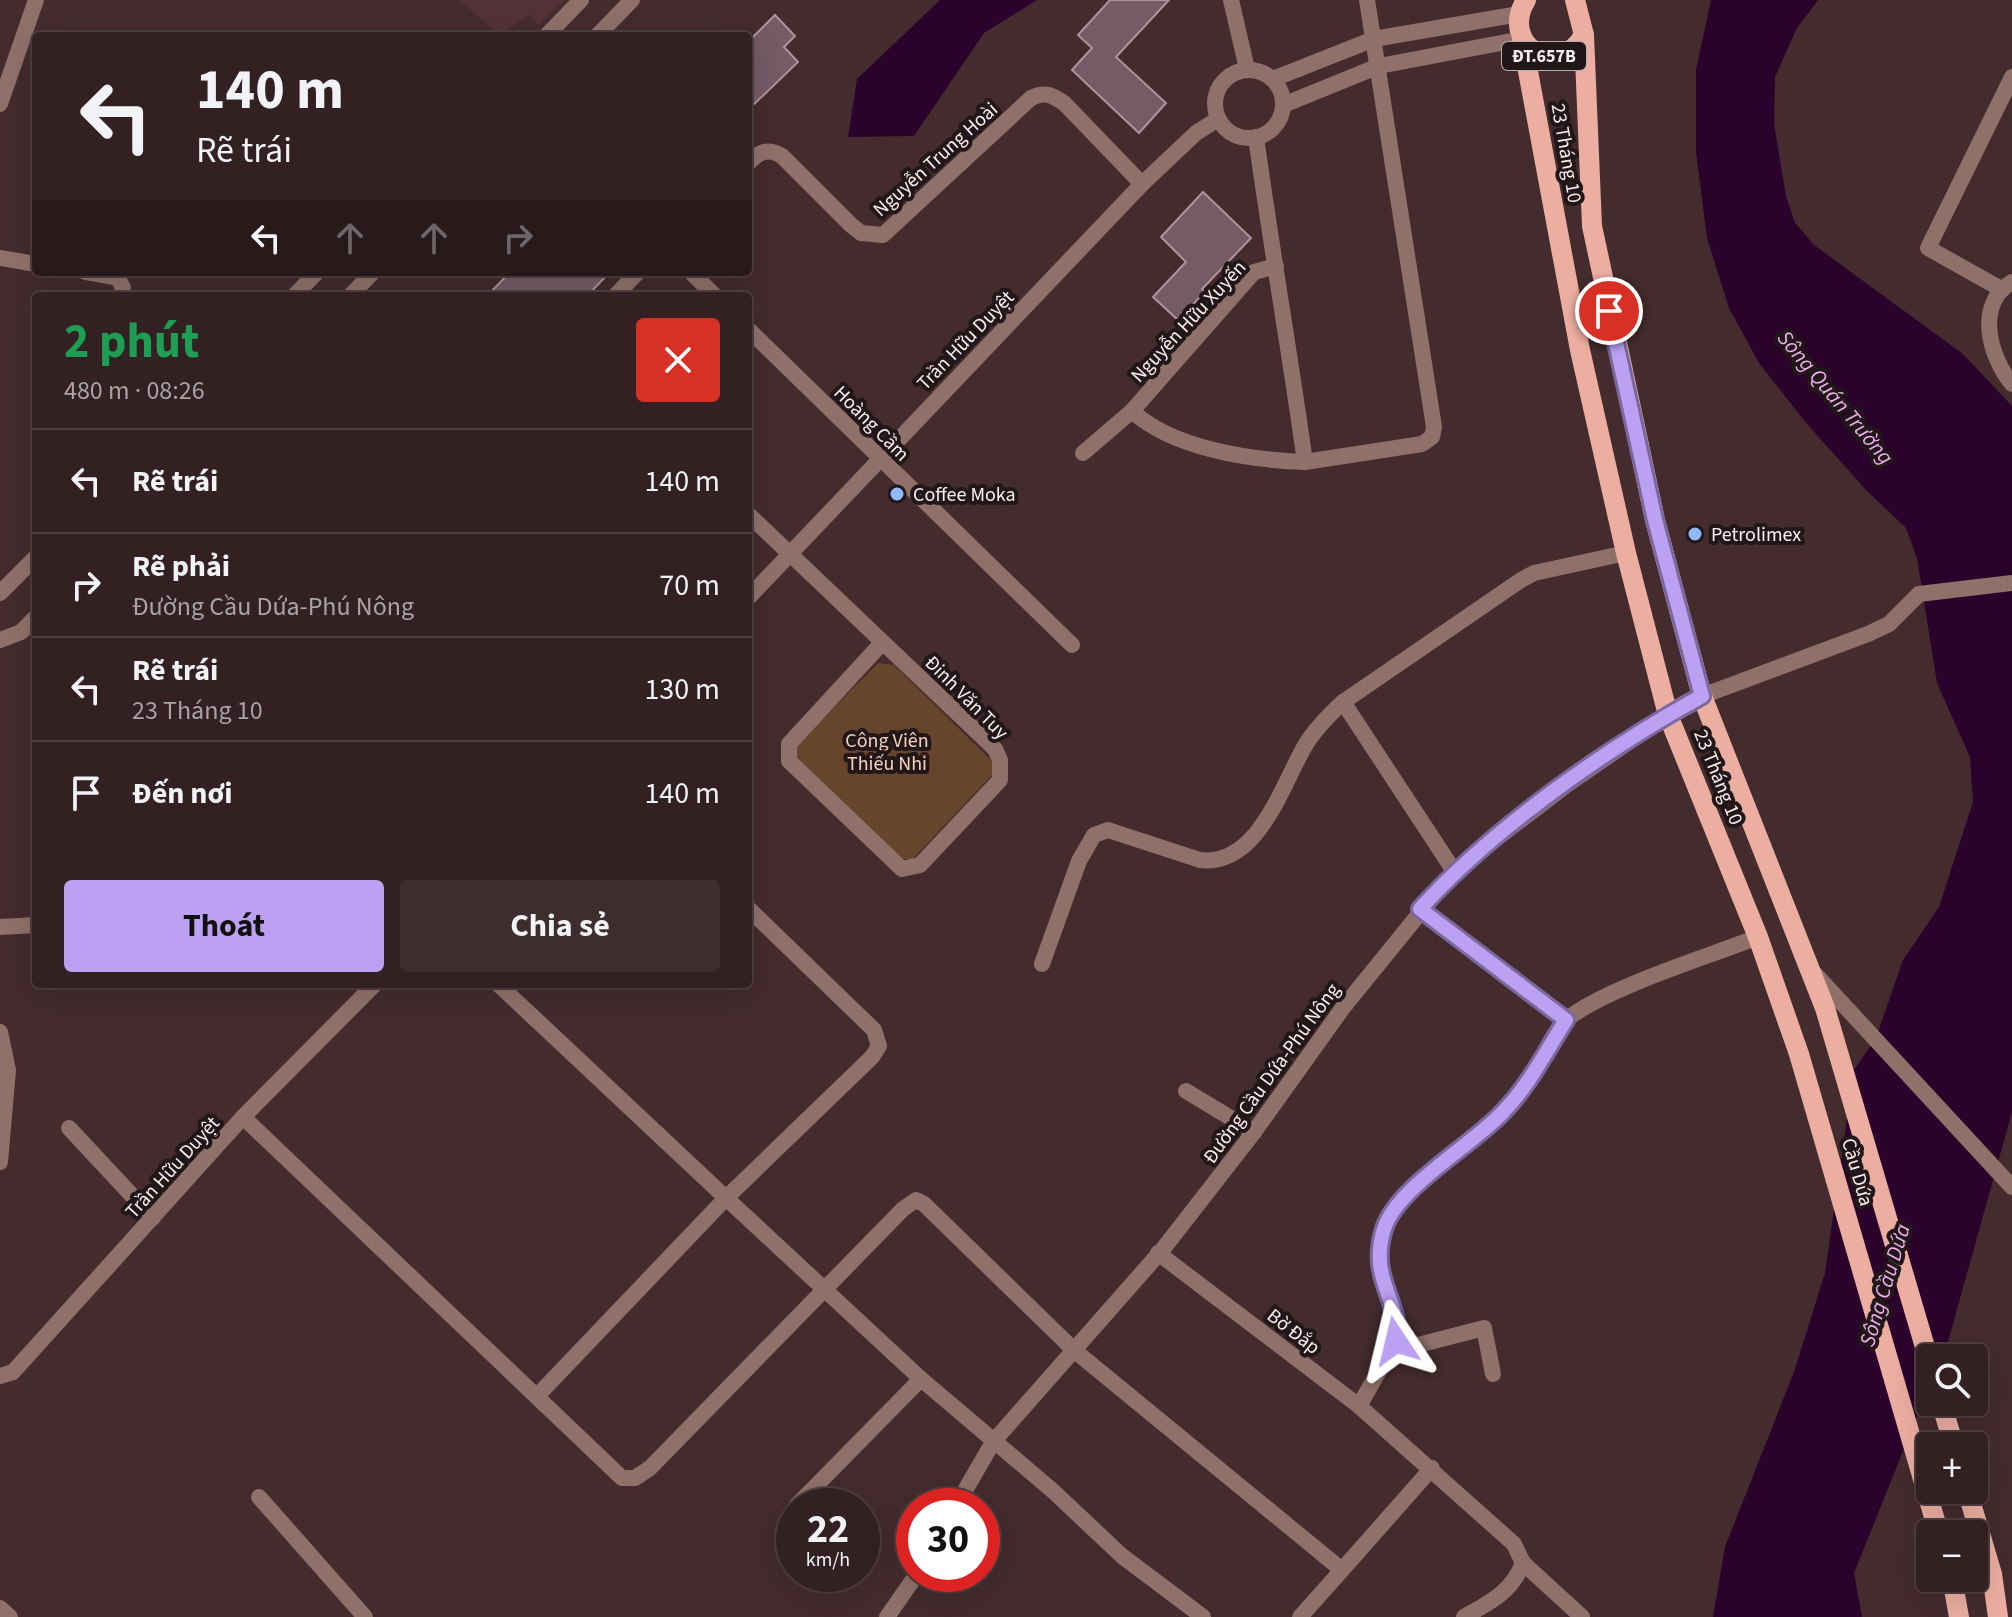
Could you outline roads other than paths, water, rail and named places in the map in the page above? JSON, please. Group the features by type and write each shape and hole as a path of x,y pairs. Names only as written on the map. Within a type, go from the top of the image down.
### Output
{"main road":[{"name":"ĐT.657B","path":"1521,5 1522,39 1540,55 1558,56 1569,53 1584,35 1575,0"},
{"name":"23 Tháng 10","path":"1584,35 1592,226 1655,520 1702,696 1836,1042"},
{"name":"23 Tháng 10","path":"1522,39 1566,278 1626,553 1668,715 1758,937 1799,1054"},
{"path":"1668,715 1702,696"},
{"name":"Cầu Dứa","path":"1836,1042 1924,1344"},
{"name":"Cầu Dứa","path":"1799,1054 1935,1520"},
{"path":"1971,1504 1992,1574 1998,1617"},
{"path":"1955,1592 1959,1617"}],"street":[{"path":"0,104 36,0"},
{"path":"550,32 581,0"},
{"path":"601,32 632,0"},
{"path":"1231,0 1247,69"},
{"path":"1305,462 1422,444 1432,437 1434,427 1367,0"},
{"path":"1273,79 1283,105 1275,126 1256,137 1235,135 1218,119 1215,108 1219,87 1236,72 1247,69 1273,79 1374,39 1521,5"},
{"path":"1283,105 1379,66 1522,39"},
{"path":"2012,77 1928,248 2006,285 1989,313 1991,339 2001,370 2012,384"},
{"name":"Nguyễn Trung Hoài","path":"752,159 760,152 772,150 782,156 861,233 883,235 1031,98 1051,94 1064,103 1142,184"},
{"name":"Trần Hữu Duyệt","path":"752,594 1142,184 1196,133 1218,119"},
{"name":"Nguyễn Hữu Xuyến","path":"1256,137 1276,266 1305,462 1259,460 1228,453 1157,429 1132,411 1254,272 1276,266"},
{"path":"0,258 32,263"},
{"path":"107,276 118,278 122,292"},
{"path":"298,292 313,276"},
{"path":"354,292 369,276"},
{"path":"619,292 634,276"},
{"path":"695,276 711,292"},
{"name":"Hoàng Cầm","path":"752,333 1072,645"},
{"path":"1083,453 1132,411"},
{"name":"Đinh Văn Tuy","path":"752,518 881,644 995,749 1000,760 1000,780 920,865 908,870 902,869 789,761 789,744 881,644"},
{"path":"1042,964 1079,861 1094,835 1108,830 1200,860 1214,861 1233,853 1266,820 1307,742 1343,702 1521,580 1626,553"},
{"path":"0,593 32,561"},
{"path":"1702,696 1868,634 1889,624 1919,594 2012,583"},
{"path":"0,640 21,632 32,621"},
{"path":"1343,702 1454,871"},
{"name":"Đường Cầu Dứa-Phú Nông","path":"966,1488 993,1442 1158,1253 1254,1132 1304,1060 1420,909 1454,871 1568,784 1668,715"},
{"path":"1420,909 1566,1020"},
{"path":"538,1395 726,1198 879,1046 874,1030 752,912"},
{"path":"0,927 32,925"},
{"path":"1359,1406 1391,1352 1398,1329 1378,1267 1384,1228 1391,1211 1403,1197 1477,1138 1504,1111 1536,1069 1566,1020 1606,998 1758,937"},
{"path":"1809,968 2007,1182"},
{"name":"Trần Hữu Duyệt","path":"0,1376 13,1372 243,1117 371,988"},
{"path":"502,988 823,1291 921,1379 1053,1491 1122,1556 1203,1617"},
{"path":"0,1032 8,1070 3,1090 0,1162"},
{"path":"1186,1091 1254,1132"},
{"path":"243,1117 622,1478 635,1478 650,1468 903,1209 916,1200 924,1204 1075,1351 1342,1570"},
{"path":"69,1128 153,1218"},
{"name":"Bờ Đắp","path":"1158,1253 1359,1406 1432,1468 1501,1530 1514,1544 1523,1563 1582,1617"},
{"path":"1391,1352 1484,1328 1493,1374"},
{"path":"814,1488 921,1379"},
{"path":"1300,1617 1432,1468"},
{"path":"259,1497 365,1617"},
{"path":"1464,1617 1501,1597 1516,1582 1523,1563"},
{"path":"887,1617 904,1592"},
{"path":"0,1608 10,1617"}],"water":[{"path":"940,0 1037,0 984,33 914,136 848,137 857,79"},
{"path":"1711,0 1818,0 1797,28 1775,77 1774,124 1786,196 1795,223 1814,245 1963,354 2012,406 2012,1112 1947,1344 1916,1344 1917,1416 1854,1573 1862,1617 1713,1617 1725,1547 1794,1372 1825,1273 1854,1070 1876,1038 1903,960 1939,907 1973,802 1970,757 1937,683 1917,558 1906,528 1867,491 1807,424 1759,363 1729,308 1707,238 1696,152 1696,70"}],"place":[{"name":"Coffee Moka","path":"897,494"},
{"name":"Petrolimex","path":"1695,534"}],"water label":[{"name":"Sông Quán Trường","path":"1836,397"},
{"name":"Sông Cầu Dứa","path":"1884,1285"}],"park label":[{"name":"Công Viên Thiếu Nhi","path":"887,752"}]}
